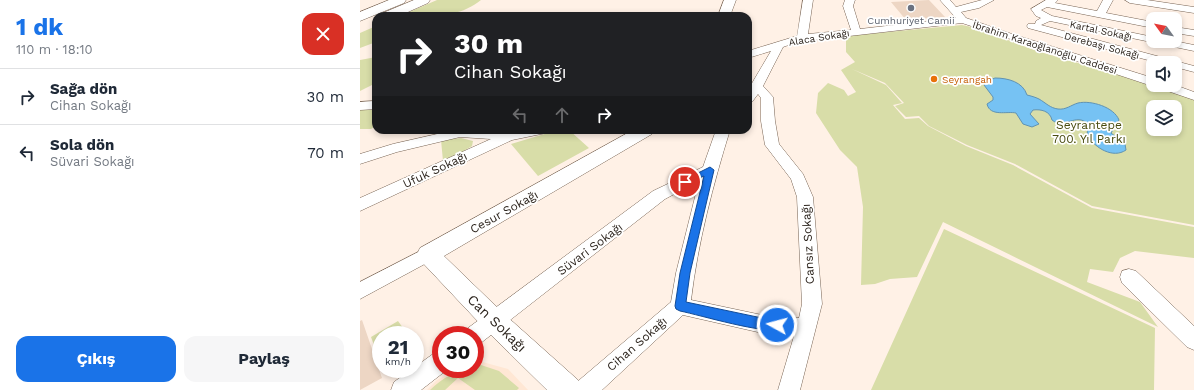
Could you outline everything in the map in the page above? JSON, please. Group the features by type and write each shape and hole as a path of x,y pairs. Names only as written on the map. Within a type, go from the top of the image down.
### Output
{"highway":[{"path":"360,6 374,0"},
{"path":"360,17 400,0"},
{"path":"396,12 424,0"},
{"path":"360,28 372,23"}],"street":[{"path":"726,12 730,0"},
{"path":"802,38 808,0"},
{"path":"850,0 848,6 856,31"},
{"name":"İbrahim Karaoğlanoğlu Caddesi","path":"945,0 956,10 963,20 1008,36 1146,80"},
{"path":"956,10 976,6 989,0"},
{"path":"1098,15 1106,6 1108,0"},
{"path":"1130,0 1191,8"},
{"path":"1049,18 1039,14 1036,10 1051,2 1098,15 1146,24"},
{"path":"1008,36 1049,18"},
{"name":"Kartal Sokağı","path":"1049,18 1146,39"},
{"name":"Alaca Sokağı","path":"752,54 802,38 963,20"},
{"name":"Derebaşı Sokağı","path":"1032,26 1147,56"},
{"path":"1182,33 1194,37"},
{"path":"753,93 773,60 779,44"},
{"path":"1182,46 1194,48"},
{"name":"Derebaşı Sokağı","path":"1182,65 1194,69"},
{"path":"1182,92 1194,96"},
{"name":"Cansız Sokağı","path":"753,93 768,97 768,121 772,145 798,178 806,197 812,304 808,328 788,390"},
{"path":"360,106 372,105"},
{"name":"Ufuk Sokağı","path":"360,159 393,148 445,134"},
{"name":"Ufuk Sokağı","path":"488,134 510,136"},
{"name":"Ufuk Sokağı","path":"360,205 510,136 520,134"},
{"name":"Cesur Sokağı","path":"360,290 428,254 639,134"},
{"path":"722,134 710,170 685,273 680,306 762,324 808,328"},
{"name":"Süvari Sokağı","path":"484,328 659,195 710,170"},
{"name":"Can Sokağı","path":"428,254 482,326"},
{"path":"1129,277 1194,340"},
{"name":"Cihan Sokağı","path":"584,390 680,306"},
{"name":"Can Sokağı","path":"484,328 568,390"},
{"path":"402,390 432,368"}],"shaded area":[{"path":"484,362 508,369 528,390 427,390 441,378 484,378"}],"green space":[{"path":"437,0 481,0 463,11 458,12 409,12"},
{"name":"Seyrantepe 700. Yıl Parkı","path":"962,25 981,30 1037,51 1146,83 1146,92 1172,92 1194,100 1194,225 1092,206 1015,164 967,145 929,126 919,116 906,117 895,106 904,103 885,83 852,69 886,85 902,103 893,105 905,119 919,118 928,126 966,146 1013,165 1092,208 1194,227 1194,258 1135,251 1120,258 1113,272 1090,269 1087,282 1140,302 1158,327 943,222 917,277 890,279 875,284 861,285 863,207 857,167 840,150 816,113 818,93 828,83 844,90 848,96 856,92 841,70 855,62 846,52 846,36"},
{"path":"372,28 372,44 360,48 360,33"},
{"path":"372,58 372,85 360,91 360,60"},
{"path":"360,110 372,110 372,128 360,129"},
{"path":"545,134 573,134 589,148 538,176 511,144"},
{"path":"461,138 473,141 472,146 443,161 441,140"},
{"path":"944,229 1155,328 1154,390 871,390"},
{"path":"398,321 402,326 390,326"},
{"path":"484,366 499,371 519,388 517,390 475,390 458,378 484,378"},
{"path":"446,378 458,378 445,390 430,390"}],"water":[{"path":"995,78 1010,80 1019,84 1027,95 1039,99 1055,108 1064,109 1083,102 1107,108 1116,115 1119,120 1111,133 1125,144 1126,150 1110,153 1095,145 1088,136 1088,124 1084,121 1074,120 1056,123 1045,111 1033,110 1030,114 1039,124 1032,127 1023,124 1016,113 999,113 992,111 987,104 993,100 993,97 984,85 987,81"}],"building":[{"name":"Cumhuriyet Camii","path":"929,0 945,17 906,20 891,2"},
{"path":"362,320 372,349 372,378 382,378 360,390 360,321"}],"place":[{"name":"Cumhuriyet Camii","path":"911,8"},
{"name":"Seyrangah","path":"934,79"}],"route":[{"path":"685,182 710,170 685,273 680,306 762,324 777,325"}]}
